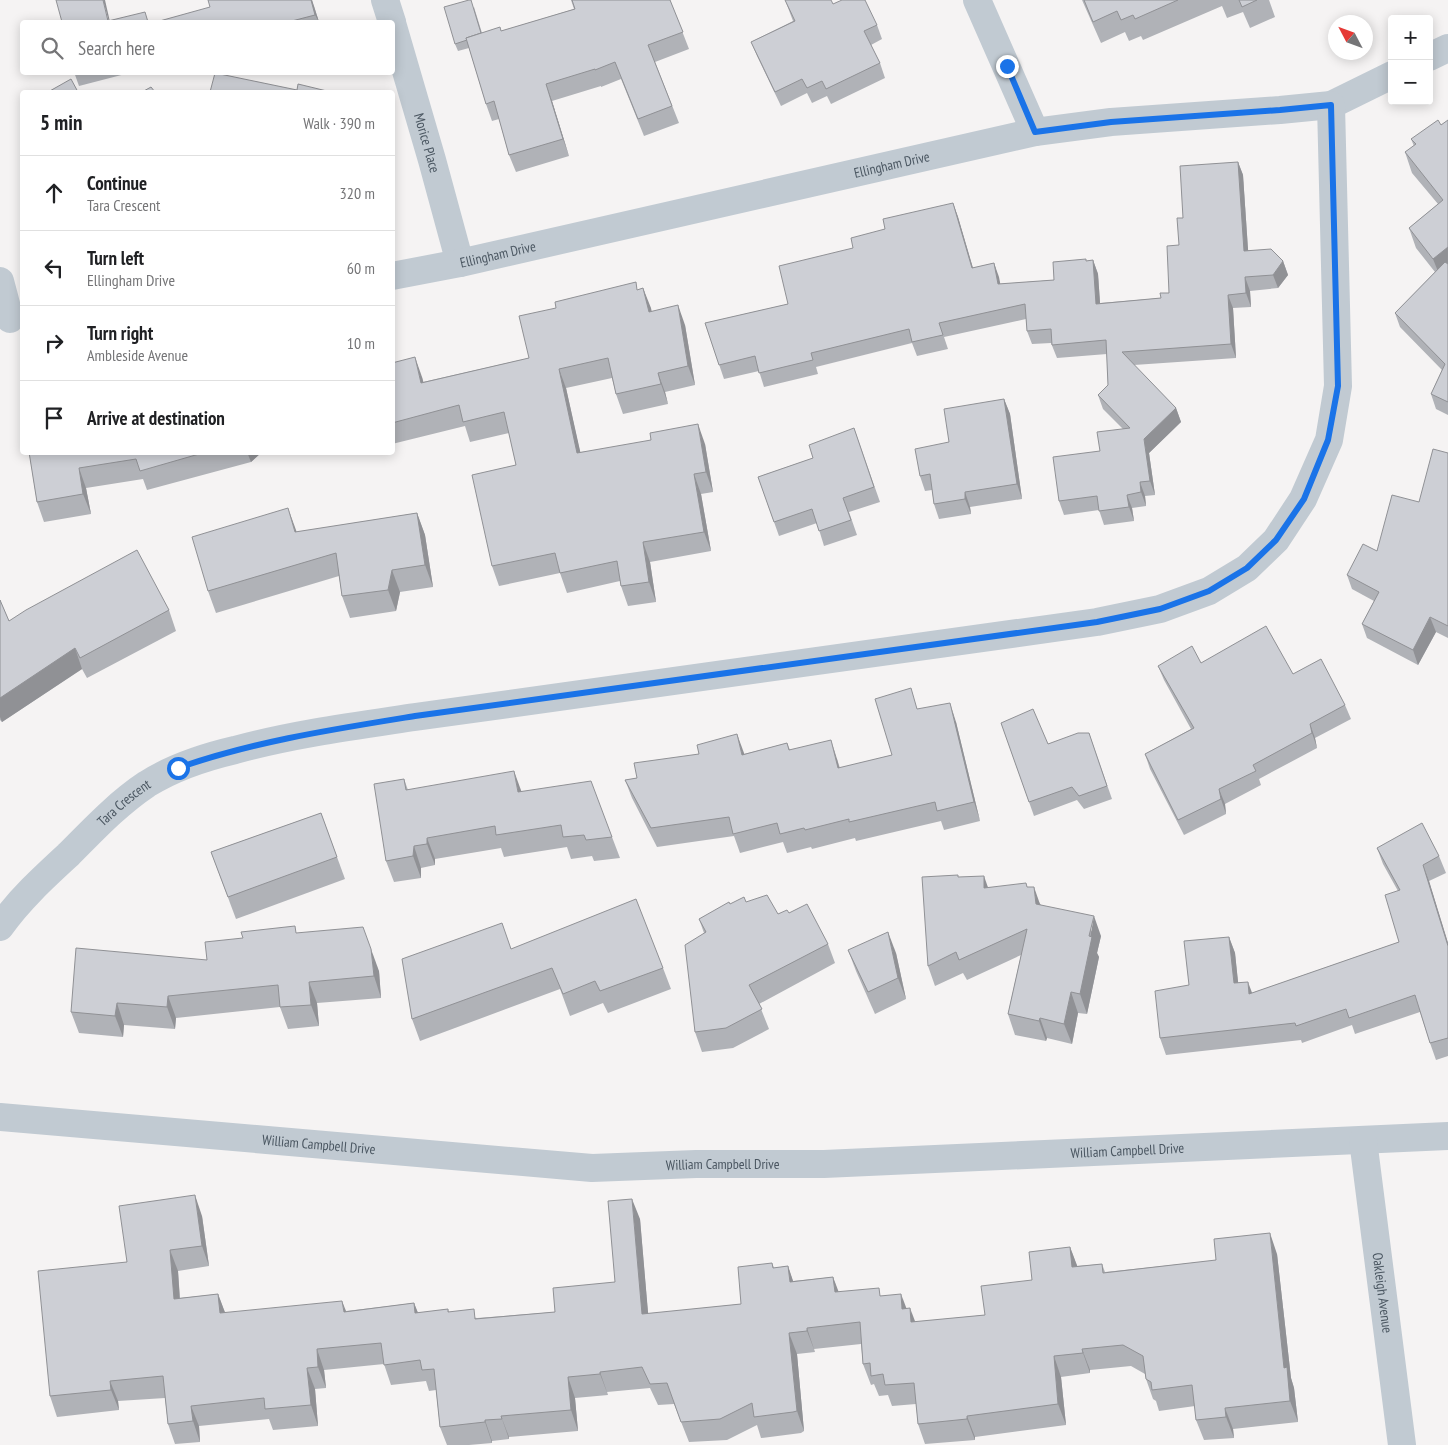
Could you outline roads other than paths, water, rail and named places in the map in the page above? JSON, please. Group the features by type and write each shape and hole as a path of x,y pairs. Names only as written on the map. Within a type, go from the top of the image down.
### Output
{"street":[{"name":"Morice Place","path":"385,0 391,20"},
{"path":"977,0 1035,132"},
{"name":"Morice Place","path":"395,33 460,263"},
{"path":"1433,55 1448,48"},
{"name":"Ellingham Drive","path":"395,275 460,263 1035,132 1111,122 1331,105 1388,77"},
{"name":"Tara Crescent","path":"0,927 38,884 100,822 126,799 149,783 178,768 217,754 302,734 415,716 1097,622 1160,609 1209,591 1247,568 1276,540 1304,499 1328,440 1338,386 1331,105"},
{"path":"0,281 11,319"},
{"name":"William Campbell Drive","path":"0,1117 592,1168 696,1164 824,1164 1448,1136"},
{"name":"Oakleigh Avenue","path":"1363,1140 1402,1445"}]}
